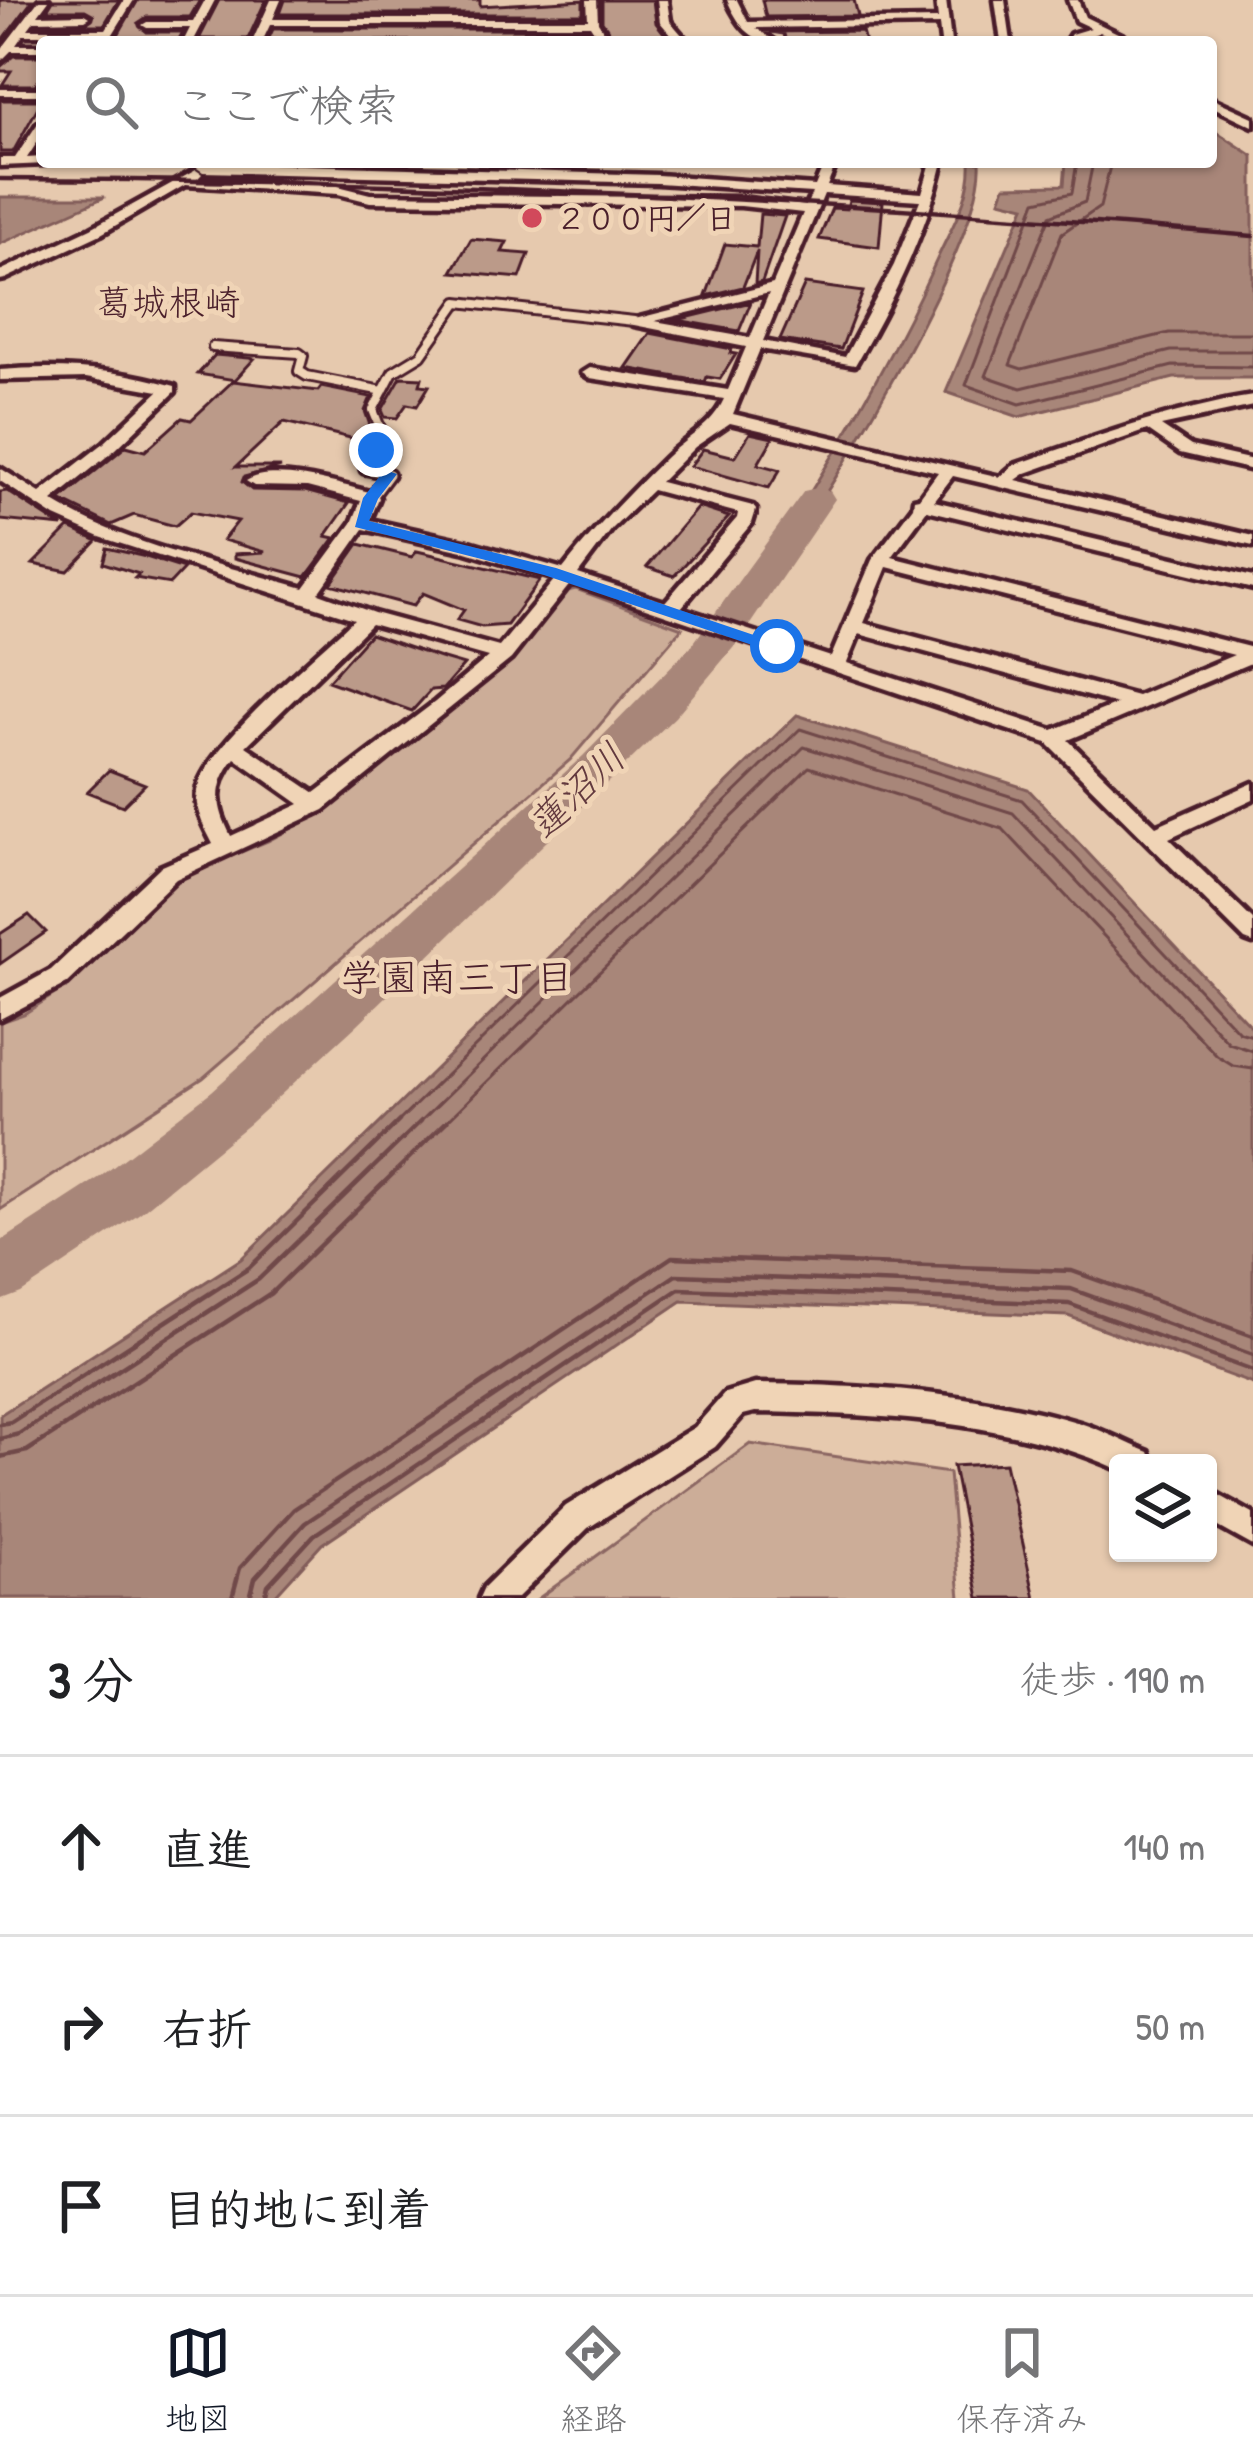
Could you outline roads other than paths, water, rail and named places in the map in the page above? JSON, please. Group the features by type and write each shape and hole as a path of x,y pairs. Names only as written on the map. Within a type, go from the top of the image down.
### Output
{"street":[{"path":"4,53 44,0"},
{"path":"107,36 129,0"},
{"path":"191,36 210,0"},
{"path":"260,36 276,0"},
{"path":"592,0 593,22 602,36"},
{"path":"662,0 665,22 678,36"},
{"path":"732,0 744,25 761,36"},
{"path":"941,0 945,36"},
{"path":"1000,0 1005,36"},
{"path":"1073,0 1080,19 1119,36"},
{"path":"31,17 85,17"},
{"path":"266,22 593,22"},
{"path":"744,25 944,22"},
{"path":"147,25 197,25"},
{"path":"1075,36 1104,28"},
{"path":"20,32 89,36"},
{"path":"4,53 36,48"},
{"path":"0,92 36,92"},
{"path":"1217,105 1253,122"},
{"path":"19,161 36,135"},
{"path":"0,162 36,161"},
{"path":"0,276 187,182 201,168"},
{"path":"425,168 930,197"},
{"path":"726,418 723,412 829,168"},
{"path":"634,321 850,362 889,291 930,197 936,168"},
{"path":"187,182 338,190 370,198 741,202 811,210"},
{"path":"634,321 778,287"},
{"path":"0,385 1,375 61,370 119,373 170,388 110,446 42,500"},
{"path":"590,373 730,395"},
{"path":"1003,483 1020,469 1150,425 1196,410 1253,401"},
{"path":"0,1009 59,977 168,873 268,832 316,805 504,655 606,525 689,444 726,418 1253,541"},
{"path":"1150,425 1186,450 1253,465"},
{"path":"836,667 881,560 948,471"},
{"path":"0,473 69,518 188,561 310,593 367,617 504,655"},
{"path":"254,481 307,482 370,498 360,524 310,593"},
{"path":"649,484 747,509 746,519 669,610"},
{"path":"920,503 1253,583"},
{"path":"360,524 466,547 566,577 1054,738 1253,934"},
{"path":"881,560 1253,655"},
{"path":"226,848 204,800 210,774 367,617"},
{"path":"853,626 1138,703"},
{"path":"1054,738 1253,655"},
{"path":"232,748 316,805"},
{"path":"1153,836 1253,790"},
{"path":"495,1598 577,1517 705,1437 735,1403 754,1398 853,1399 963,1412 1082,1438 1118,1454"},
{"path":"1217,1509 1253,1531"}],"lane":[{"path":"370,498 389,474 365,469 385,440 373,415 383,391 398,367 421,355 458,302 634,321"},
{"path":"213,347 299,353 303,356 299,370 307,376 383,391"}],"water":[{"path":"1217,132 1253,156 1253,378 1174,378 1019,417 946,392 1025,206 1000,200 1005,186 1064,185 1065,168 1217,168"},
{"path":"970,168 979,168 959,245 904,359 788,552 775,548 902,332 968,187"},
{"path":"0,197 105,197 0,244"},
{"path":"797,715 1028,789 1253,1029 1253,1384 1068,1316 682,1301 322,1544 273,1598 0,1598 0,1415 241,1259"}],"waterway":[{"name":"蓮沼川","path":"0,1274 120,1195 231,1107 598,767 707,654 817,499"}],"railway":[{"path":"0,179 627,194 1253,236"}],"place":[{"name":"２００円／日","path":"532,218"}],"district":[{"name":"葛城根崎","path":"168,301"},
{"name":"学園南三丁目","path":"457,976"}]}
